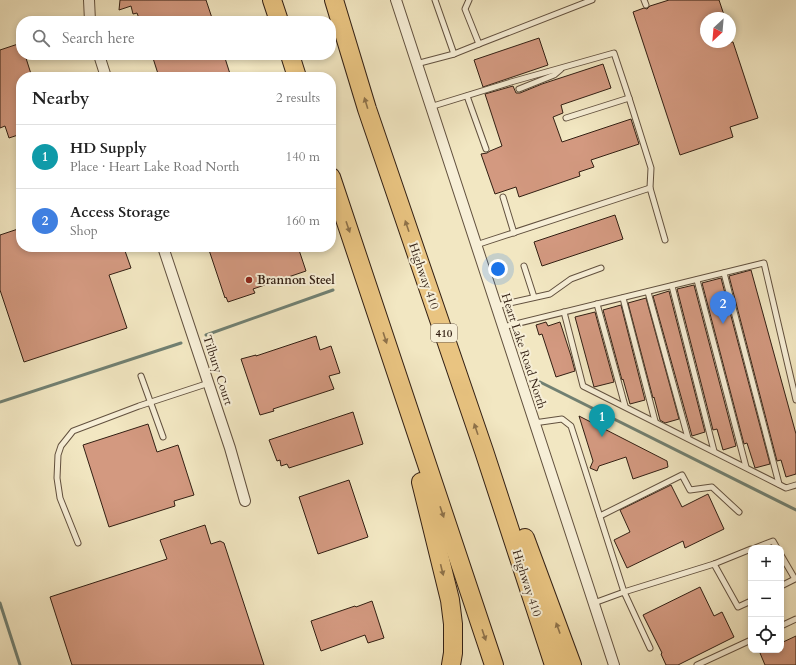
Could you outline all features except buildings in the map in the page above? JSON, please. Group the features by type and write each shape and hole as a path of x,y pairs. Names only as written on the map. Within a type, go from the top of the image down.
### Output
{"highway":[{"path":"272,0 277,16"},
{"name":"Highway 410","path":"334,0 367,109 484,451 554,665"},
{"path":"292,60 295,72"},
{"path":"336,192 494,665"},
{"path":"412,422 421,481 450,600 453,624 451,665"},
{"path":"484,451 512,503 572,665"}],"street":[{"path":"89,0 90,16"},
{"name":"Heart Lake Road North","path":"396,0 614,665"},
{"path":"101,60 104,72"},
{"name":"Tilbury Court","path":"166,252 230,448 245,501"}],"lane":[{"path":"435,0 454,54"},
{"path":"469,0 465,9 479,44"},
{"path":"416,64 454,54 592,0"},
{"path":"430,107 614,53 651,168 650,188 665,240"},
{"path":"519,89 554,76 561,68"},
{"path":"467,96 486,149"},
{"path":"566,118 629,98"},
{"path":"476,245 650,188"},
{"path":"503,197 514,233"},
{"path":"503,327 764,263 796,400"},
{"path":"524,266 534,297"},
{"path":"496,306 550,294 571,279 601,268"},
{"path":"724,273 780,484"},
{"path":"697,280 746,467"},
{"path":"672,286 714,451"},
{"path":"648,292 688,438"},
{"path":"623,298 655,421"},
{"path":"597,304 625,406"},
{"path":"564,312 583,386 786,488 796,485"},
{"path":"140,376 163,437"},
{"path":"78,544 60,498 57,478 58,455 62,446 73,431 150,402 209,383"},
{"path":"534,424 562,419 571,426 624,592 650,648"},
{"path":"600,516 682,475 690,490 712,487 739,512"},
{"path":"763,545 773,541 775,545"},
{"path":"594,603 714,564 748,550"},
{"path":"784,560 795,579 784,584"},
{"path":"714,564 738,607 748,602"},
{"path":"784,625 796,619"},
{"path":"697,665 748,641"}],"waterway":[{"path":"206,335 333,290"},
{"path":"0,402 181,343"},
{"path":"538,381 796,510"},
{"path":"0,603 20,665"}],"place":[{"name":"Brannon Steel","path":"249,280"},
{"name":"Access Storage","path":"723,324"},
{"name":"HD Supply","path":"602,437"}]}
